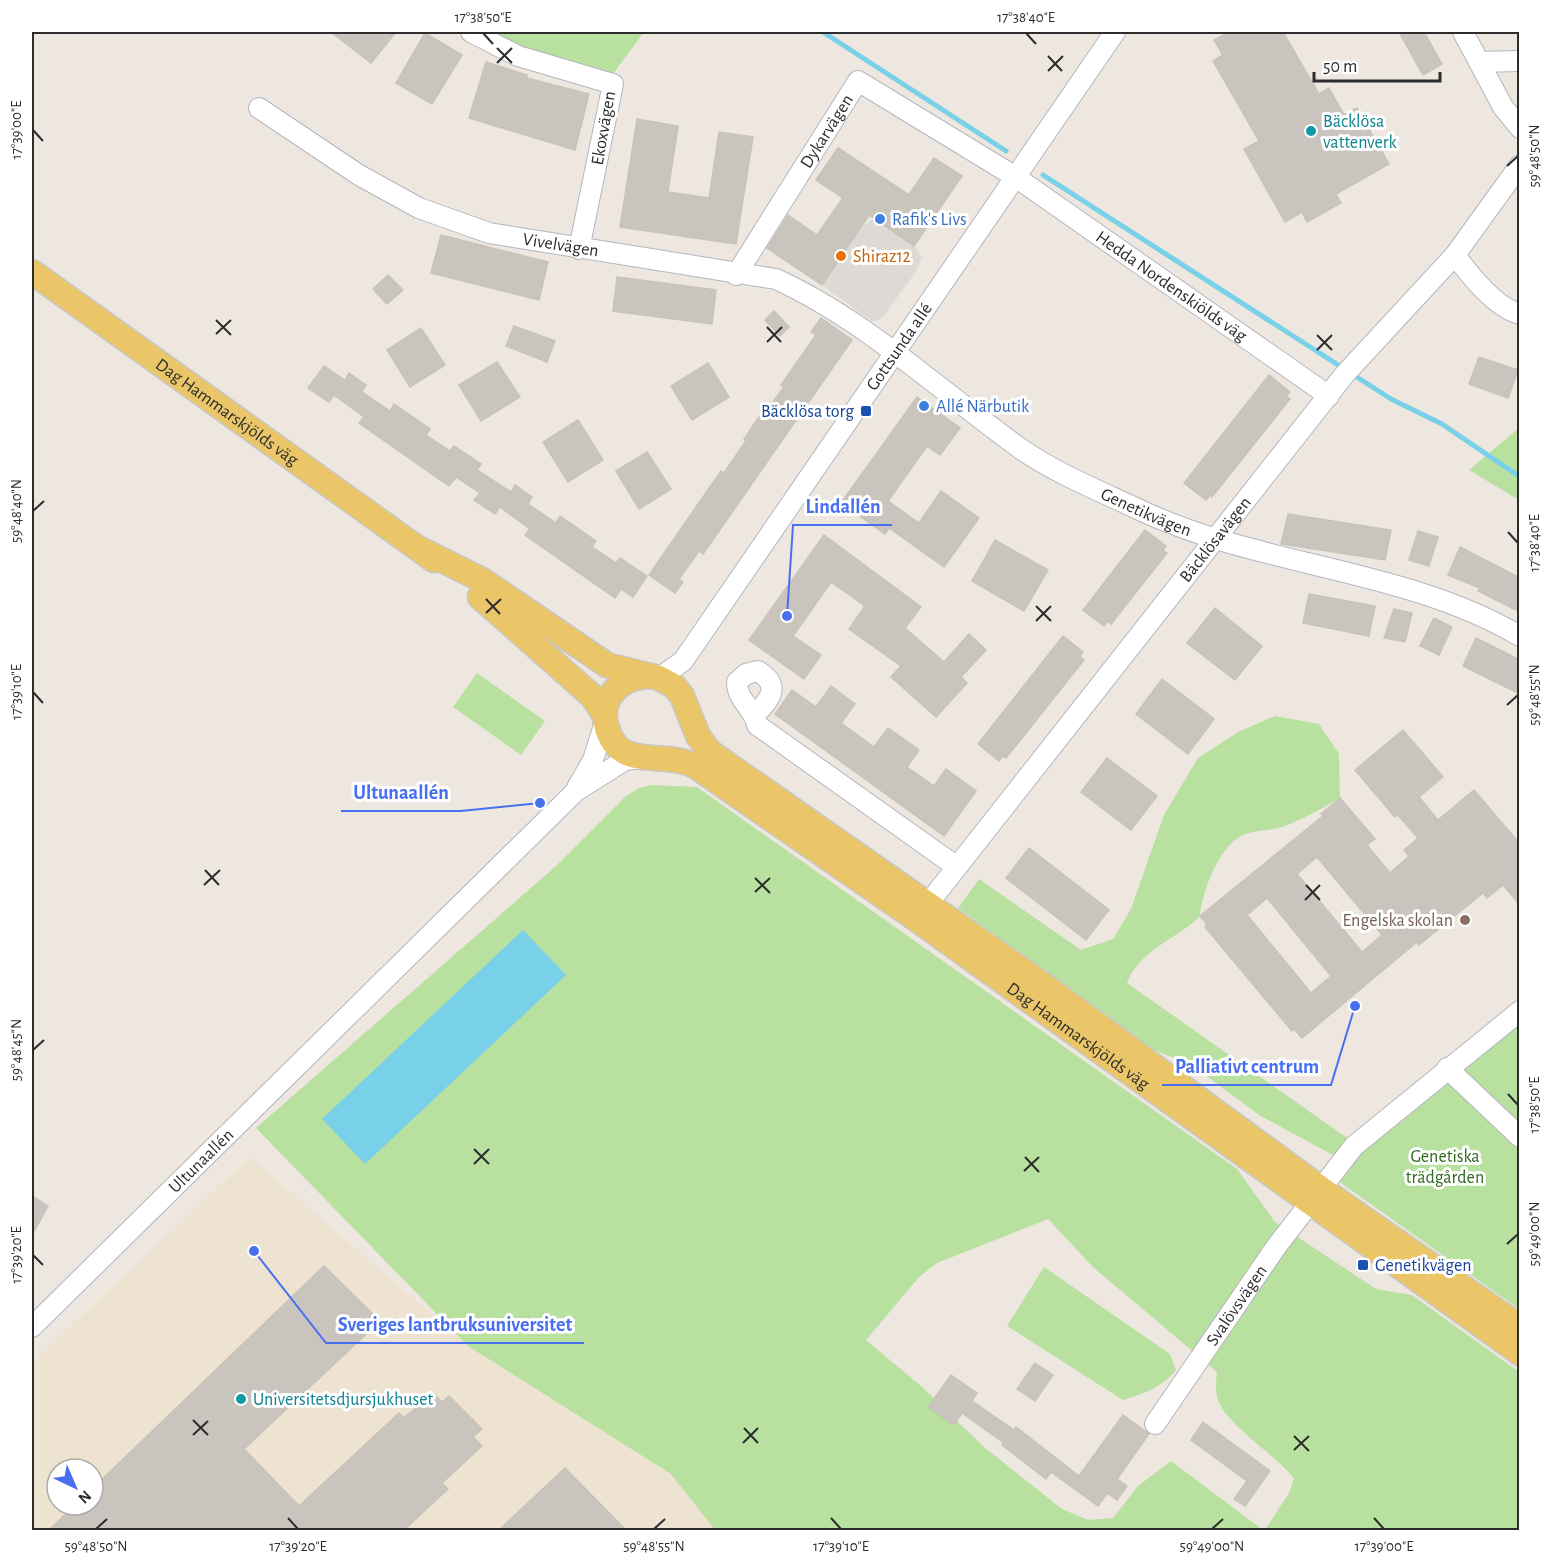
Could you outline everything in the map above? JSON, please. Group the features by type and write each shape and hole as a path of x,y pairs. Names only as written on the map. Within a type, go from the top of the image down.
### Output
{"main road":[{"name":"Dag Hammarskjölds väg","path":"32,272 422,550 515,625 592,696 605,718 609,736 618,748 649,758 689,762 922,912"},
{"name":"Dag Hammarskjölds väg","path":"422,550 482,580 600,661 655,677 674,686 685,703 698,736 710,752 922,912 1315,1195 1520,1353"},
{"path":"605,718 613,692 623,683 637,677 655,677"},
{"path":"649,758 669,752 680,741 687,725 685,703"},
{"name":"Dag Hammarskjölds väg","path":"1315,1195 1520,1327"}],"street":[{"name":"Ekoxvägen","path":"471,32 518,56 613,84 579,249"},
{"name":"Gottsunda allé","path":"655,677 683,661 1115,32"},
{"path":"1463,32 1503,107 1520,128"},
{"path":"1479,62 1520,61"},
{"name":"Dykarvägen","path":"736,274 858,81 1014,176"},
{"name":"Vivelvägen","path":"259,108 359,175 419,208 489,233 776,279 816,297 877,339"},
{"name":"Bäcklösavägen","path":"922,912 1348,371 1371,343 1455,255 1520,165"},
{"name":"Hedda Nordenskiölds väg","path":"1014,176 1329,396"},
{"path":"1455,255 1475,283 1512,312 1520,314"},
{"name":"Genetikvägen","path":"877,339 1023,450 1145,512 1216,538 1433,597 1496,622 1520,636"},
{"path":"683,661 685,703"},
{"path":"755,715 757,725 957,867"},
{"name":"Ultunaallén","path":"576,791 593,760 605,718"},
{"name":"Ultunaallén","path":"32,1327 576,791 625,760 649,758"},
{"path":"1315,1195 1354,1146 1520,1011"},
{"path":"1448,1068 1520,1137"},
{"name":"Svalövsvägen","path":"1155,1424 1315,1195"}],"shaded area":[{"path":"874,219 914,246 922,258 915,273 882,318 873,322 822,285 862,227"},
{"path":"250,1157 468,1346 671,1474 715,1530 32,1530 32,1363"}],"green space":[{"path":"494,32 644,32 612,75 520,48"},
{"path":"1519,428 1519,500 1469,470"},
{"path":"477,673 545,721 521,755 453,707"},
{"name":"Genetiska trädgården","path":"1275,716 1319,724 1339,754 1340,798 1289,824 1246,834 1237,839 1228,847 1214,869 1204,894 1200,916 1149,953 1133,971 1127,983 1347,1138 1354,1146 1519,1011 1519,1309 1341,1183 1342,1160 1259,1115 1192,1065 1154,1050 958,908 979,879 1081,950 1113,939 1131,909 1164,815 1198,758 1240,731"},
{"path":"652,785 697,787 1237,1169 1275,1222 1376,1289 1412,1295 1519,1372 1519,1530 1265,1530 1289,1493 1294,1479 1223,1410 1216,1393 1217,1372 1093,1267 1048,1219 937,1263 919,1277 866,1340 922,1387 984,1447 1062,1509 1088,1520 1113,1518 1138,1486 1171,1461 1263,1530 715,1530 671,1474 468,1346 256,1128 556,866 626,796 639,788"},
{"path":"1044,1267 1170,1354 1176,1370 1158,1386 1123,1400 1007,1326"}],"water":[{"path":"523,930 566,975 365,1164 322,1119"}],"building":[{"path":"331,32 396,32 371,63"},
{"name":"Bäcklösa vattenverk","path":"1229,32 1283,32 1319,94 1329,88 1344,115 1357,108 1389,164 1336,194 1341,203 1307,222 1302,212 1285,222 1244,149 1259,141 1213,61 1223,55 1214,40"},
{"path":"1399,32 1424,32 1442,64 1423,75"},
{"path":"425,33 462,55 432,104 396,83"},
{"path":"486,62 527,75 527,78 589,94 575,150 469,118"},
{"path":"637,119 678,126 668,192 709,198 719,132 753,137 736,244 620,227"},
{"path":"838,148 909,195 934,158 962,176 914,246 869,215 822,285 767,248 788,215 817,235 843,198 816,180"},
{"path":"441,235 548,262 539,300 431,273"},
{"path":"388,275 403,290 387,304 373,289"},
{"path":"617,277 716,290 712,324 613,311"},
{"path":"774,311 789,327 780,336 765,320"},
{"path":"821,318 852,340 703,554 699,551 679,579 683,582 675,593 649,575 721,471 724,473 761,414 763,415 784,387 781,385 816,335 811,332"},
{"path":"514,326 555,341 547,362 506,346"},
{"path":"421,328 445,365 410,387 387,350"},
{"path":"1479,357 1518,370 1508,398 1469,384"},
{"path":"497,362 520,397 481,421 459,385"},
{"path":"708,363 729,397 692,420 671,386"},
{"path":"324,366 345,380 349,373 366,385 362,392 390,411 394,404 430,429 426,435 450,451 454,446 481,464 477,470 511,492 515,485 532,497 528,504 556,523 560,516 596,541 592,547 616,563 620,558 647,576 633,597 621,589 615,598 525,535 530,529 500,507 495,514 474,500 480,493 456,477 449,486 359,423 364,417 334,395 329,402 308,388"},
{"path":"1269,375 1290,392 1286,396 1290,399 1212,497 1210,495 1206,500 1184,483"},
{"path":"917,397 960,428 940,455 927,446 888,501 919,523 941,491 979,518 944,567 889,528 885,534 841,503"},
{"path":"578,420 603,460 568,482 543,442"},
{"path":"647,452 671,489 639,509 616,471"},
{"path":"1288,514 1391,530 1385,560 1281,544"},
{"path":"1145,530 1166,546 1163,550 1167,553 1111,624 1108,621 1104,626 1083,610"},
{"path":"1418,531 1438,537 1429,566 1409,560"},
{"path":"824,535 921,607 905,628 944,662 969,634 986,650 961,677 967,683 936,717 891,677 901,666 849,629 865,606 831,582 793,636 821,655 804,679 749,640"},
{"path":"995,540 1048,570 1024,611 972,581"},
{"path":"1460,547 1520,578 1520,612 1478,591 1480,588 1448,575"},
{"path":"1309,594 1375,606 1369,636 1303,623"},
{"path":"1215,608 1262,646 1235,680 1187,643"},
{"path":"1394,609 1412,613 1405,642 1384,638"},
{"path":"1434,618 1452,627 1439,655 1420,646"},
{"path":"1063,636 1083,652 1080,657 1084,660 1006,758 1003,756 999,761 978,744"},
{"path":"1476,638 1520,660 1520,694 1463,666"},
{"path":"1162,679 1214,719 1188,754 1136,714"},
{"path":"831,686 855,704 841,723 874,747 888,728 919,750 907,767 934,786 946,769 976,791 944,836 775,714 792,690 816,707"},
{"path":"1403,730 1443,777 1419,797 1438,820 1474,790 1520,844 1520,905 1503,885 1487,898 1483,893 1419,945 1417,942 1302,1038 1294,1029 1292,1031 1205,927 1207,924 1200,916 1323,816 1321,814 1340,798 1375,839 1367,845 1390,873 1409,856 1404,850 1418,838 1398,815 1395,817 1355,770","holes":["1317,857 1382,935 1362,952 1297,874","1267,898 1331,976 1311,993 1247,915"]},
{"path":"1107,758 1157,796 1131,830 1081,792"},
{"path":"1029,848 1109,910 1086,940 1006,878"},
{"path":"32,1196 48,1206 32,1235"},
{"name":"Universitetsdjursjukhuset","path":"324,1266 380,1321 244,1449 299,1506 399,1413 404,1418 433,1393 442,1402 449,1396 482,1429 473,1437 482,1446 442,1483 448,1489 404,1530 49,1530 63,1517 105,1517 105,1476"},
{"path":"1035,1363 1053,1375 1035,1401 1017,1389"},
{"path":"951,1375 977,1393 972,1401 1014,1430 1016,1427 1079,1476 1123,1415 1149,1434 1117,1479 1127,1486 1117,1500 1107,1493 1098,1506 1051,1472 1046,1479 1002,1445 1004,1443 962,1413 954,1425 928,1407"},
{"path":"1203,1422 1270,1471 1245,1506 1234,1499 1247,1481 1191,1440"},
{"path":"565,1468 626,1530 499,1530"}],"waterway":[{"path":"823,32 1006,151"},
{"path":"1043,175 1391,399 1442,424 1520,477"}],"place":[{"name":"Bäcklösa vattenverk","path":"1311,131"},
{"name":"Rafik's Livs","path":"880,219"},
{"name":"Shiraz12","path":"841,256"},
{"name":"Allé Närbutik","path":"924,406"},
{"name":"Bäcklösa torg","path":"866,411"},
{"name":"Lindallén","path":"787,616"},
{"name":"Ultunaallén","path":"540,803"},
{"name":"Engelska skolan","path":"1465,920"},
{"name":"Palliativt centrum","path":"1355,1006"},
{"name":"Sveriges lantbruksuniversitet","path":"254,1251"},
{"name":"Genetikvägen","path":"1363,1265"},
{"name":"Universitetsdjursjukhuset","path":"241,1399"}]}
